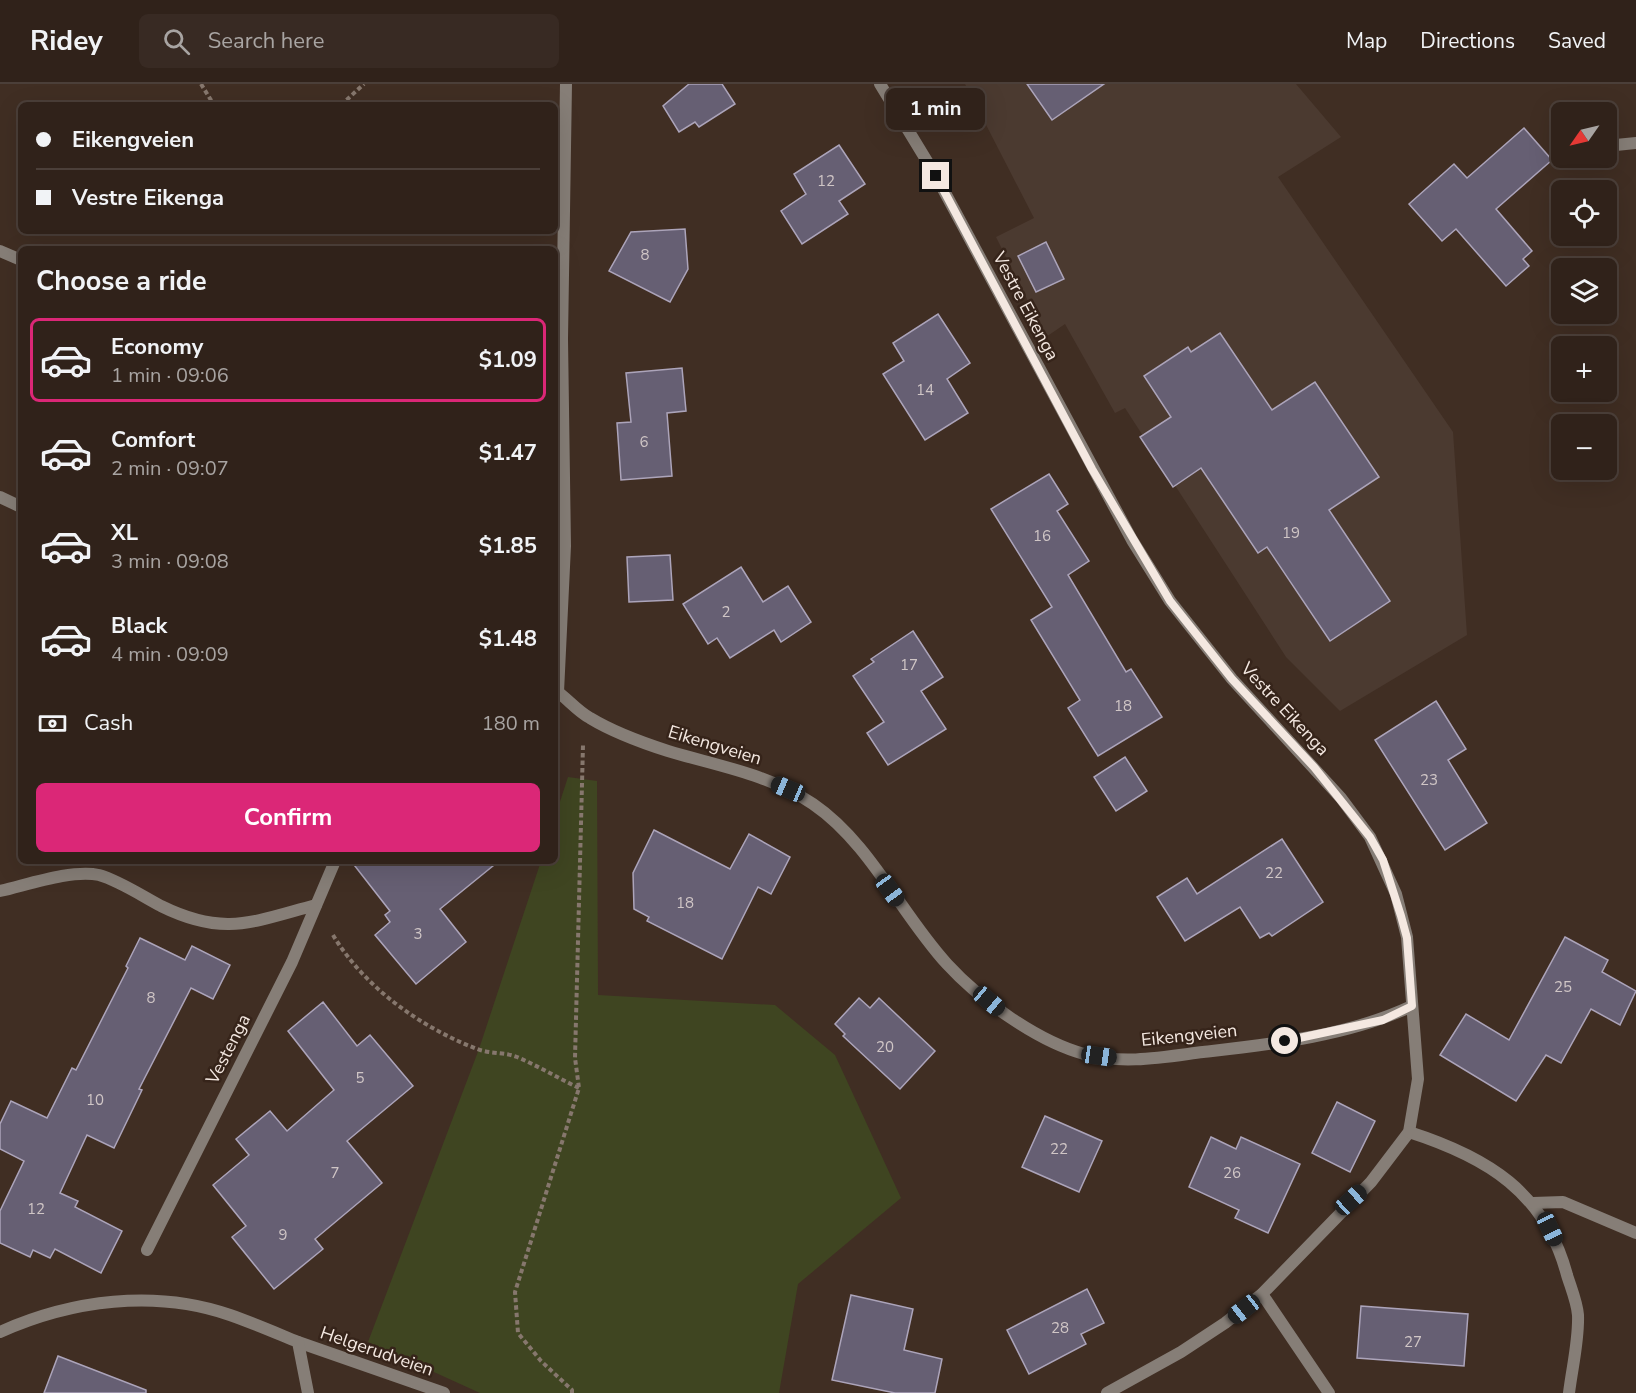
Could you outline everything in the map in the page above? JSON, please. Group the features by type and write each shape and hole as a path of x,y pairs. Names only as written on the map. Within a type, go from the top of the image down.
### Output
{"street":[{"path":"558,673 565,546 562,339 566,84"},
{"name":"Vestre Eikenga","path":"880,84 936,176 1092,469 1170,601 1232,679 1314,767 1370,837 1393,885 1407,938 1418,1079 1409,1132 1371,1182 1262,1294 1225,1323 1181,1352 1107,1393"},
{"path":"1617,145 1636,143"},
{"path":"0,251 18,259"},
{"path":"0,496 18,505"},
{"name":"Eikengveien","path":"558,692 589,718 666,750 752,774 788,789 814,805 832,820 864,856 948,965 1003,1012 1056,1044 1086,1054 1145,1059 1268,1045 1383,1020 1412,1006"},
{"name":"Vestenga","path":"147,1250 287,972 334,864"},
{"path":"0,891 81,874 99,875 175,913 207,924 229,926 253,923 316,905"},
{"path":"1409,1132 1439,1141 1487,1164 1510,1181 1533,1203 1550,1229 1562,1255 1578,1315 1569,1393"},
{"path":"1533,1203 1563,1202 1636,1233"},
{"path":"1262,1294 1329,1393"},
{"name":"Helgerudveien","path":"0,1332 35,1316 74,1307 152,1300 192,1305 228,1314 298,1342 444,1393"},
{"name":"Helgerudveien","path":"298,1342 308,1393"}],"path":[{"path":"201,84 212,102"},
{"path":"344,102 364,84"},
{"path":"572,1393 572,1390 541,1361 518,1333 515,1292 579,1088 576,1058 581,755 589,718"},
{"path":"316,905 341,948 376,989 431,1026 478,1049 515,1056 579,1088"}],"shaded area":[{"path":"965,84 1296,84 1341,137 1278,177 1453,432 1467,635 1340,711 1286,657 1125,408 1115,413 1065,324 1046,337 996,237 1034,218"}],"green space":[{"path":"568,777 597,781 598,995 775,1005 835,1055 901,1198 798,1284 779,1393 480,1393 368,1342 479,1049 540,864 558,864 558,808"}],"building":[{"path":"689,84 722,84 735,104 699,127 695,122 679,132 663,106"},
{"path":"1027,84 1104,84 1052,120"},
{"path":"1524,128 1551,159 1496,209 1532,251 1523,259 1529,266 1506,286 1456,229 1442,241 1409,204 1454,164 1467,178"},
{"path":"839,145 865,184 839,201 848,214 802,244 781,211 806,194 794,174"},
{"path":"685,229 688,269 670,302 609,271 631,232"},
{"path":"1046,242 1064,279 1036,292 1018,256"},
{"path":"938,314 970,363 947,379 968,413 925,440 883,374 904,361 893,343"},
{"path":"1220,333 1272,410 1315,382 1379,477 1329,510 1390,601 1330,641 1267,547 1258,553 1201,468 1173,487 1140,437 1171,417 1144,376 1188,347 1191,352"},
{"path":"682,368 686,411 667,413 672,476 621,480 617,423 631,422 626,373"},
{"path":"1049,474 1068,504 1057,511 1089,561 1068,575 1126,672 1131,669 1162,717 1098,756 1068,708 1080,700 1031,620 1052,607 991,509"},
{"path":"670,555 673,600 629,602 627,557"},
{"path":"741,567 763,602 788,586 811,622 781,642 774,630 730,658 717,638 708,644 683,604"},
{"path":"913,631 943,677 921,691 946,729 888,765 867,733 884,722 853,676 874,662 871,659"},
{"path":"1436,701 1466,749 1448,760 1487,823 1445,850 1375,740"},
{"path":"1125,757 1147,791 1116,811 1094,777"},
{"path":"654,830 730,869 749,834 790,857 771,894 758,887 722,959 647,921 649,917 634,909 633,873"},
{"path":"1282,839 1323,902 1272,936 1269,933 1260,938 1240,907 1185,941 1157,897 1187,878 1197,894"},
{"path":"353,864 495,864 440,909 466,942 416,984 375,935 390,922 385,915 390,911"},
{"path":"1565,937 1608,960 1602,972 1636,991 1620,1025 1591,1009 1561,1063 1546,1055 1516,1101 1440,1055 1466,1014 1509,1040"},
{"path":"140,938 185,960 192,946 230,965 213,999 191,988 139,1089 142,1090 114,1148 87,1135 60,1193 78,1201 75,1207 122,1231 101,1273 55,1249 50,1258 33,1250 30,1257 0,1243 0,1211 24,1161 0,1149 0,1124 11,1101 47,1118 72,1068 76,1070 128,968 126,966"},
{"path":"859,998 870,1008 879,998 935,1051 900,1089 843,1036 845,1034 835,1024"},
{"path":"323,1002 357,1046 370,1035 413,1086 347,1141 382,1183 315,1239 323,1249 274,1289 232,1237 246,1226 213,1185 249,1155 236,1139 270,1111 287,1131 334,1090 288,1031"},
{"path":"1337,1102 1375,1121 1350,1172 1312,1153"},
{"path":"1045,1116 1102,1141 1079,1192 1022,1167"},
{"path":"1211,1137 1236,1149 1241,1137 1300,1164 1268,1233 1235,1218 1239,1210 1189,1187"},
{"path":"1087,1289 1104,1323 1081,1334 1086,1344 1029,1374 1007,1330"},
{"path":"851,1295 913,1309 904,1350 942,1359 935,1393 895,1393 832,1380"},
{"path":"1361,1306 1468,1314 1464,1366 1357,1358"},
{"path":"58,1356 146,1390 146,1393 44,1393"}],"route":[{"path":"936,176 1092,469 1170,601 1232,679 1341,798 1370,837 1383,860 1396,894 1407,938 1412,1006 1383,1020 1285,1041"}]}
